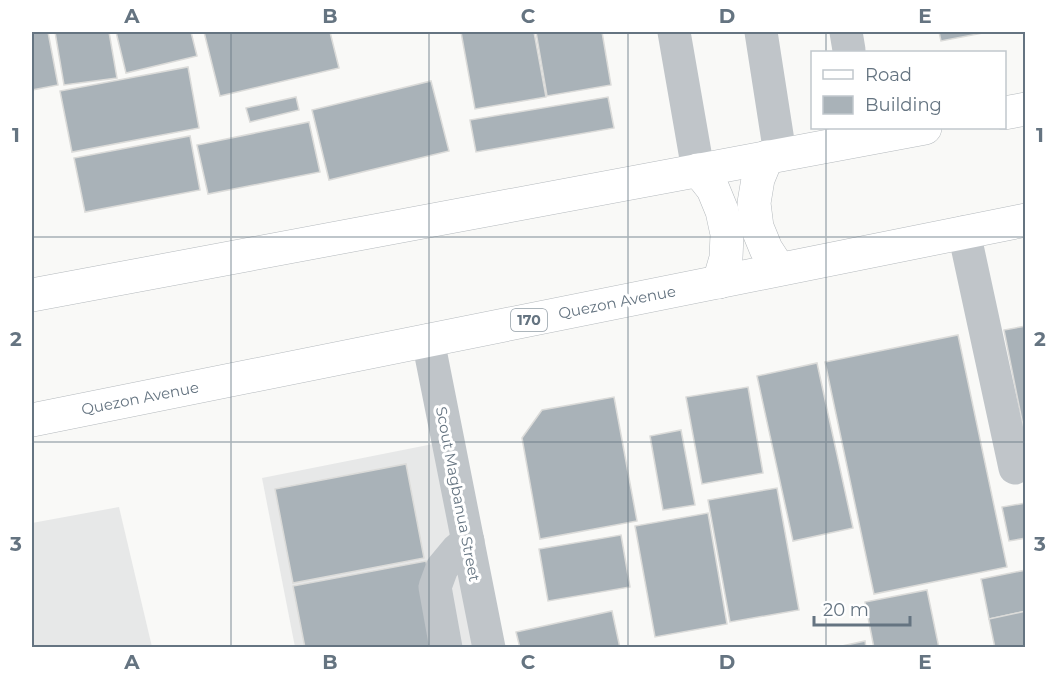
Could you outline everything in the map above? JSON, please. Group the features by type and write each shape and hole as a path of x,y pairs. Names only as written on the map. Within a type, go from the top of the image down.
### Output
{"main road":[{"path":"1006,113 1026,109"},
{"path":"32,295 920,129"},
{"path":"773,156 758,179 754,203 757,226 766,249 779,269"},
{"path":"698,170 713,189 725,223 726,258 719,282"},
{"name":"Quezon Avenue","path":"32,420 1026,220"}],"street":[{"path":"674,32 698,170"},
{"path":"761,32 773,156"},
{"path":"964,232 1015,468"},
{"name":"Scout Magbanua Street","path":"428,340 489,648"},
{"path":"446,648 435,587 442,568 468,541"}],"shaded area":[{"path":"433,444 473,647 295,647 262,478"},
{"path":"119,507 152,647 32,647 32,523"}],"building":[{"path":"32,32 48,32 58,85 32,90"},
{"path":"55,32 109,32 117,78 64,85"},
{"path":"116,32 191,32 197,56 126,73"},
{"path":"204,32 330,32 339,68 220,96"},
{"path":"461,32 534,32 546,97 475,109"},
{"path":"536,32 602,32 611,85 547,96"},
{"path":"939,32 988,32 941,41"},
{"path":"188,67 199,128 72,152 60,91"},
{"path":"431,81 449,151 329,180 312,110"},
{"path":"296,97 299,110 250,122 246,108"},
{"path":"608,97 614,128 476,152 470,120"},
{"path":"309,122 320,172 208,194 197,145"},
{"path":"190,136 200,190 85,212 74,158"},
{"path":"1026,326 1026,441 1004,330"},
{"path":"958,335 1007,567 874,594 825,362"},
{"path":"817,363 853,528 793,541 757,376"},
{"path":"748,387 763,473 702,484 686,397"},
{"path":"614,397 637,521 540,539 522,438 542,410"},
{"path":"681,430 695,505 663,510 650,436"},
{"path":"406,464 424,558 293,583 275,489"},
{"path":"777,488 799,610 730,622 708,500"},
{"path":"1026,503 1026,538 1009,541 1002,507"},
{"path":"708,513 727,624 655,637 635,526"},
{"path":"621,535 630,587 548,601 539,549"},
{"path":"426,561 443,648 305,648 293,586"},
{"path":"1026,570 1026,611 989,619 981,579"},
{"path":"927,590 939,648 874,648 865,602"},
{"path":"612,611 620,648 520,648 516,632"},
{"path":"1026,611 1026,648 995,648 989,619"},
{"path":"865,641 866,648 833,648"}]}
